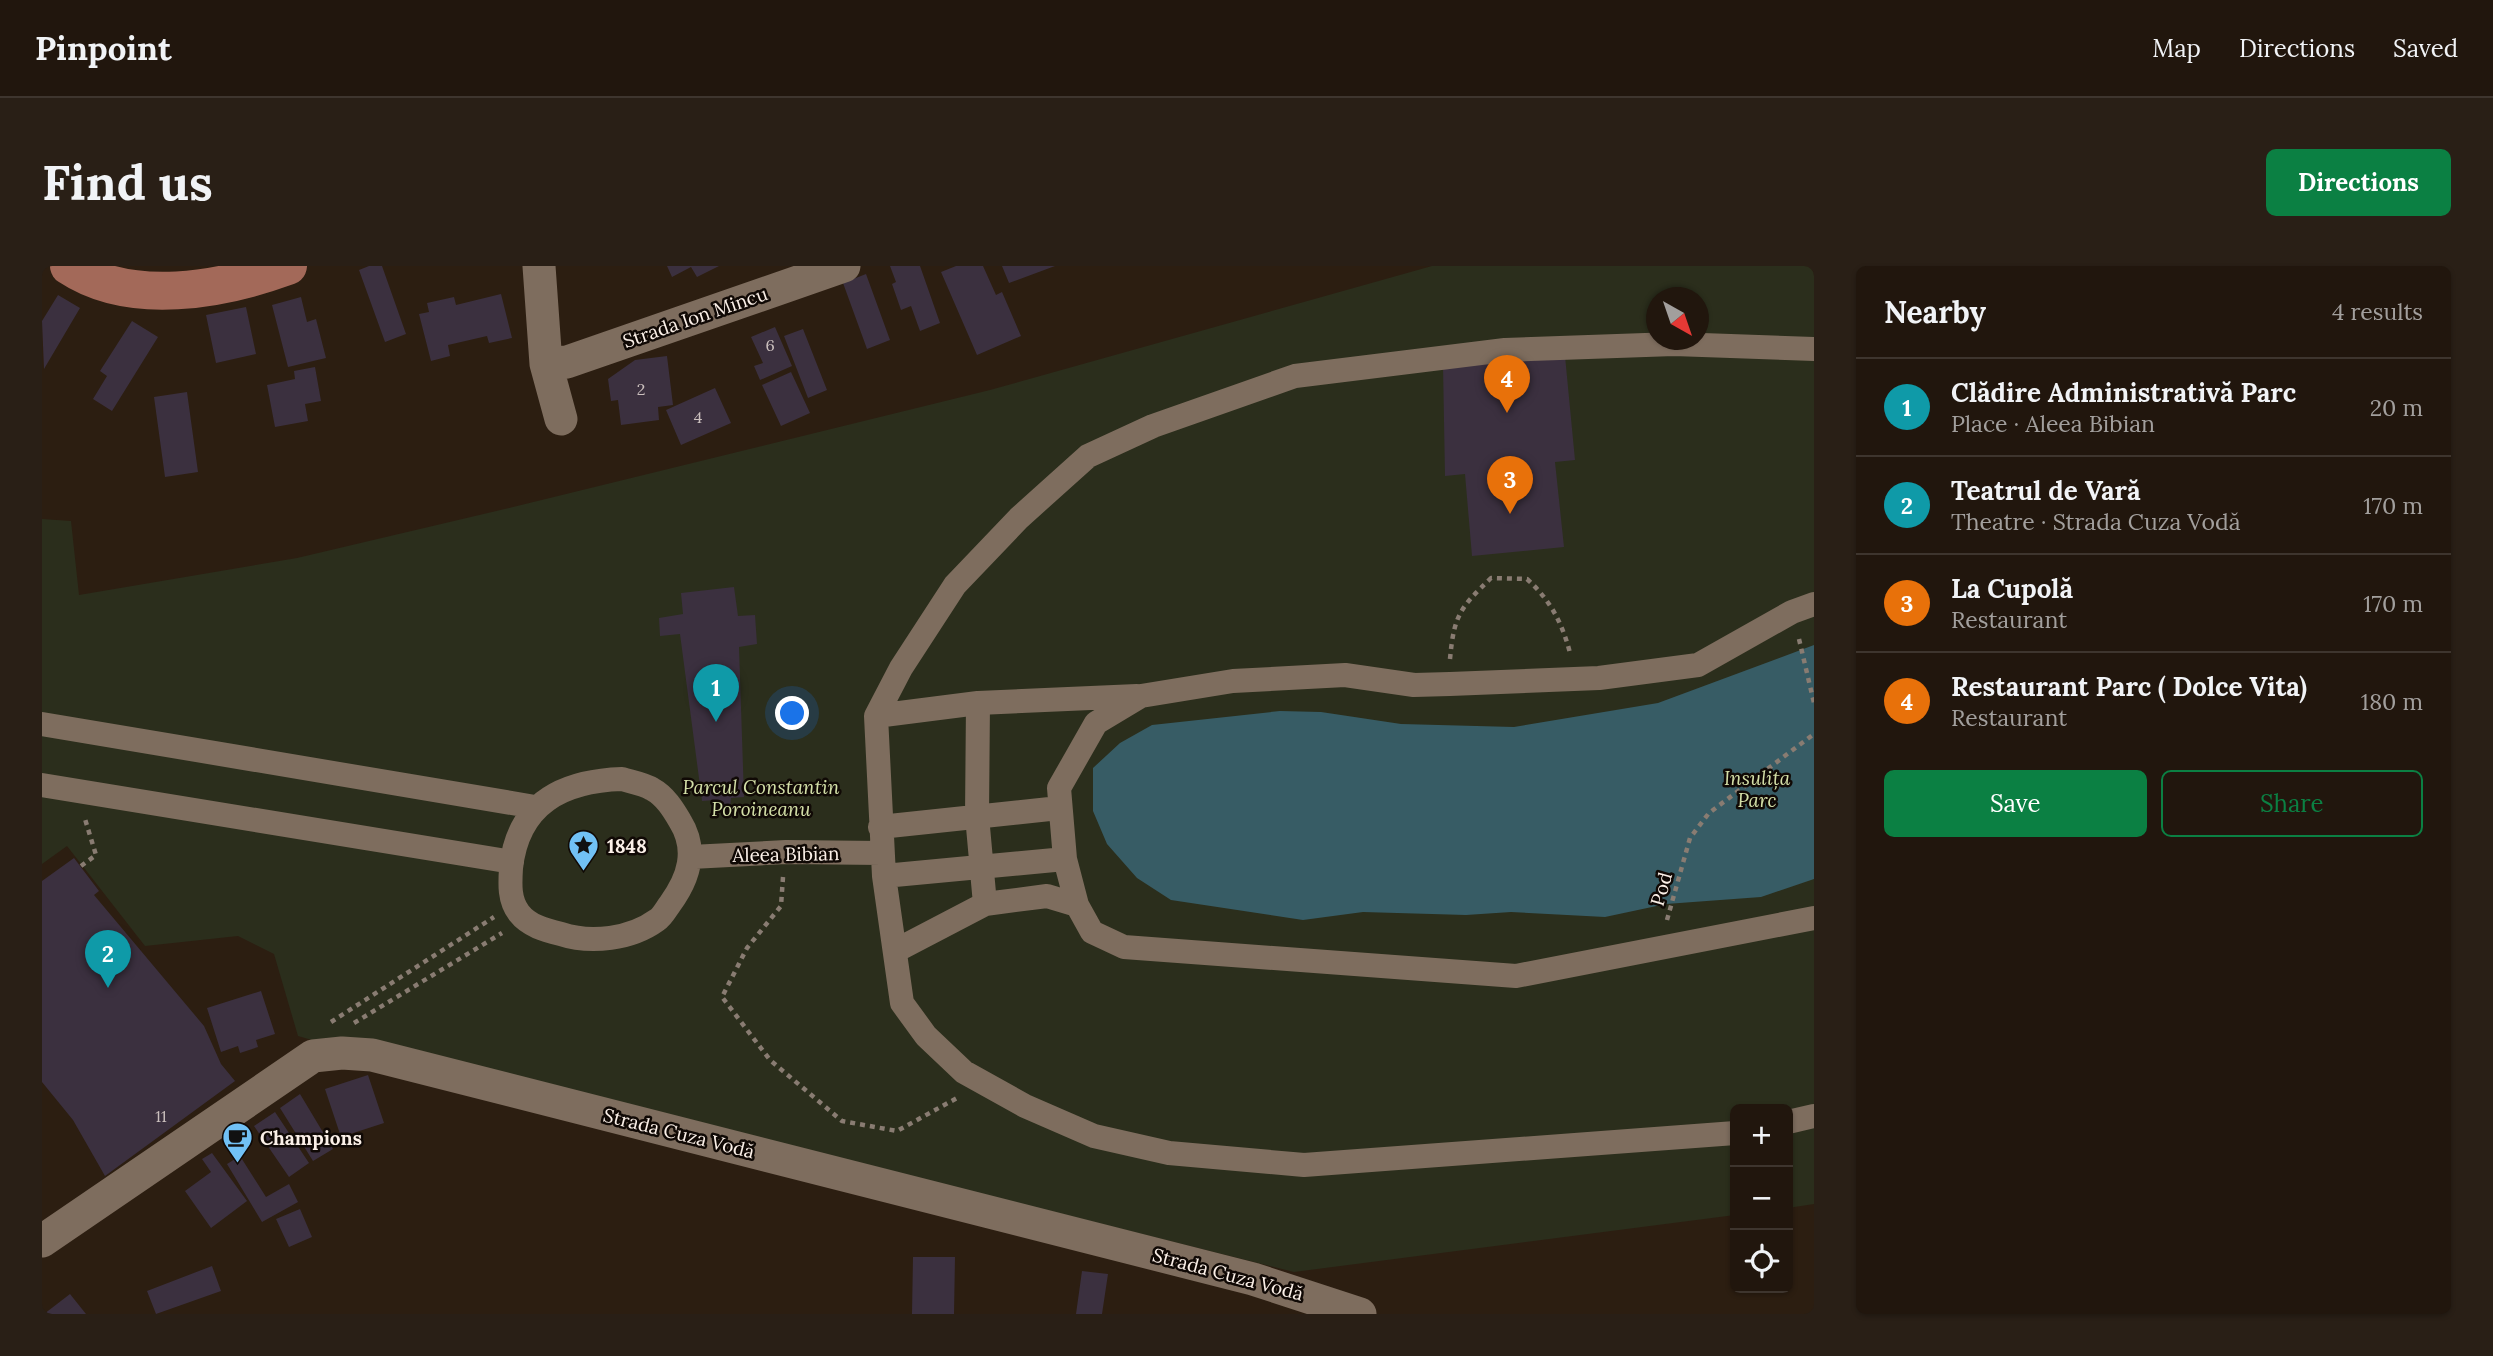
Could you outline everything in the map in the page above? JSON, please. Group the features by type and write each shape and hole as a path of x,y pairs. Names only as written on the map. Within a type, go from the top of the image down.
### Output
{"main road":[{"path":"69,266 79,273 123,287 166,291 215,285 288,266"}],"street":[{"path":"539,266 556,363"},
{"path":"556,363 560,266"},
{"name":"Strada Ion Mincu","path":"556,363 844,266"},
{"path":"1730,1133 1304,1165 1169,1153 1094,1136 1025,1106 964,1072 926,1036 902,1003 883,865 876,716 901,668 955,585 1019,518 1088,456 1153,426 1295,376 1505,350 1674,344 1814,349"},
{"path":"876,716 978,703 1141,696 1233,681 1345,675 1414,685 1599,678 1698,665 1803,608"},
{"path":"1141,696 1096,723 1059,789 1065,859 1077,905 1092,932 1124,947 1516,976 1814,918"},
{"path":"978,703 977,816 985,904"},
{"path":"42,724 535,807 581,782 622,779 653,789 671,806 685,829 691,857 687,877 659,919 638,931 610,939 570,937 538,928 518,912 512,862 535,807"},
{"path":"42,785 512,862"},
{"path":"880,827 1059,808"},
{"name":"Aleea Bibian","path":"691,857 786,852 883,865 981,867 1065,859"},
{"path":"895,951 985,904 1047,896 1077,905"},
{"name":"Strada Cuza Vodă","path":"42,1241 313,1056 353,1053 372,1055 1300,1304 1360,1314"},
{"path":"1793,1121 1814,1116"}],"path":[{"path":"1450,684 1452,636 1461,607 1491,579 1527,579 1547,598 1565,633 1576,677"},
{"path":"1803,608 1814,703"},
{"name":"Pod","path":"1659,947 1690,838 1709,813 1814,734"},
{"path":"77,791 96,855 81,866"},
{"path":"786,852 781,906 747,948 722,997 770,1060 842,1121 897,1131 951,1103 977,1080"},
{"path":"346,1028 518,912"},
{"path":"319,1030 518,912"}],"green space":[{"name":"Parcul Constantin Poroineanu","path":"1432,266 1814,266 1814,1204 1793,1207 1793,1104 1730,1104 1730,1216 1294,1272 365,1041 322,1043 298,1036 274,954 238,936 145,946 67,846 42,864 42,519 71,521 79,595 297,558 990,390"}],"water":[{"path":"1814,645 1814,879 1761,897 1666,904 1605,917 1511,912 1466,915 1363,912 1303,920 1171,900 1137,878 1107,844 1093,811 1093,768 1120,743 1152,725 1280,711 1321,712 1401,724 1514,727 1658,703"}],"building":[{"path":"369,266 382,266 406,334 385,342 359,270"},
{"path":"667,266 719,266 697,277 691,267 672,277"},
{"path":"890,266 920,266 940,323 920,331 911,306 901,310 892,284 896,282"},
{"path":"956,266 983,266 996,295 1002,292 1021,336 977,355 941,272"},
{"path":"1002,266 1055,266 1009,283"},
{"path":"866,274 890,340 867,349 843,283"},
{"path":"501,294 512,338 489,343 487,336 448,345 450,356 431,361 419,314 429,312 427,303 454,297 456,305"},
{"path":"58,295 80,308 44,369 42,321"},
{"path":"301,297 307,322 316,319 326,358 288,367 272,305"},
{"path":"246,307 256,354 216,363 206,315"},
{"path":"132,321 158,337 112,411 93,399 107,376 100,371"},
{"path":"775,327 792,366 760,380 754,366 763,363 751,337"},
{"path":"803,329 827,390 808,398 784,336"},
{"path":"667,356 673,405 658,407 659,420 621,425 618,400 611,401 608,379 635,360"},
{"path":"1565,356 1575,460 1555,462 1564,547 1472,556 1465,474 1445,476 1443,365"},
{"path":"315,367 321,401 305,404 308,421 275,427 267,385 295,379 294,371"},
{"path":"791,372 810,413 781,426 762,385"},
{"path":"715,388 731,423 681,445 666,410"},
{"path":"187,392 198,472 165,477 154,397"},
{"path":"734,587 738,616 755,615 757,644 739,647 744,797 731,798 730,808 716,810 715,800 702,801 680,634 660,636 659,618 683,614 681,593"},
{"path":"74,858 99,891 94,895 204,1026 221,1064 235,1081 105,1176 73,1120 42,1082 42,881"},
{"path":"261,991 275,1034 256,1040 258,1047 240,1053 238,1046 221,1052 207,1008"},
{"path":"368,1075 384,1123 341,1137 325,1089"},
{"path":"300,1094 333,1149 313,1161 280,1108"},
{"path":"275,1112 309,1163 289,1177 254,1126"},
{"path":"212,1153 247,1201 211,1228 185,1191 211,1172 202,1159"},
{"path":"240,1156 266,1197 289,1184 298,1202 262,1222 227,1164"},
{"path":"300,1209 312,1237 289,1247 276,1219"},
{"path":"913,1257 955,1257 954,1314 912,1314"},
{"path":"212,1266 221,1291 156,1314 147,1291"},
{"path":"1082,1271 1108,1274 1102,1314 1076,1314"},
{"path":"70,1294 86,1314 44,1314"}],"place":[{"name":"Restaurant Parc ( Dolce Vita)","path":"1507,413"},
{"name":"La Cupolă","path":"1510,514"},
{"name":"Clădire Administrativă Parc","path":"716,722"},
{"name":"1848","path":"584,873"},
{"name":"Teatrul de Vară","path":"108,988"},
{"name":"Champions","path":"237,1165"}],"park label":[{"name":"Insulița Parc","path":"1757,789"}]}
